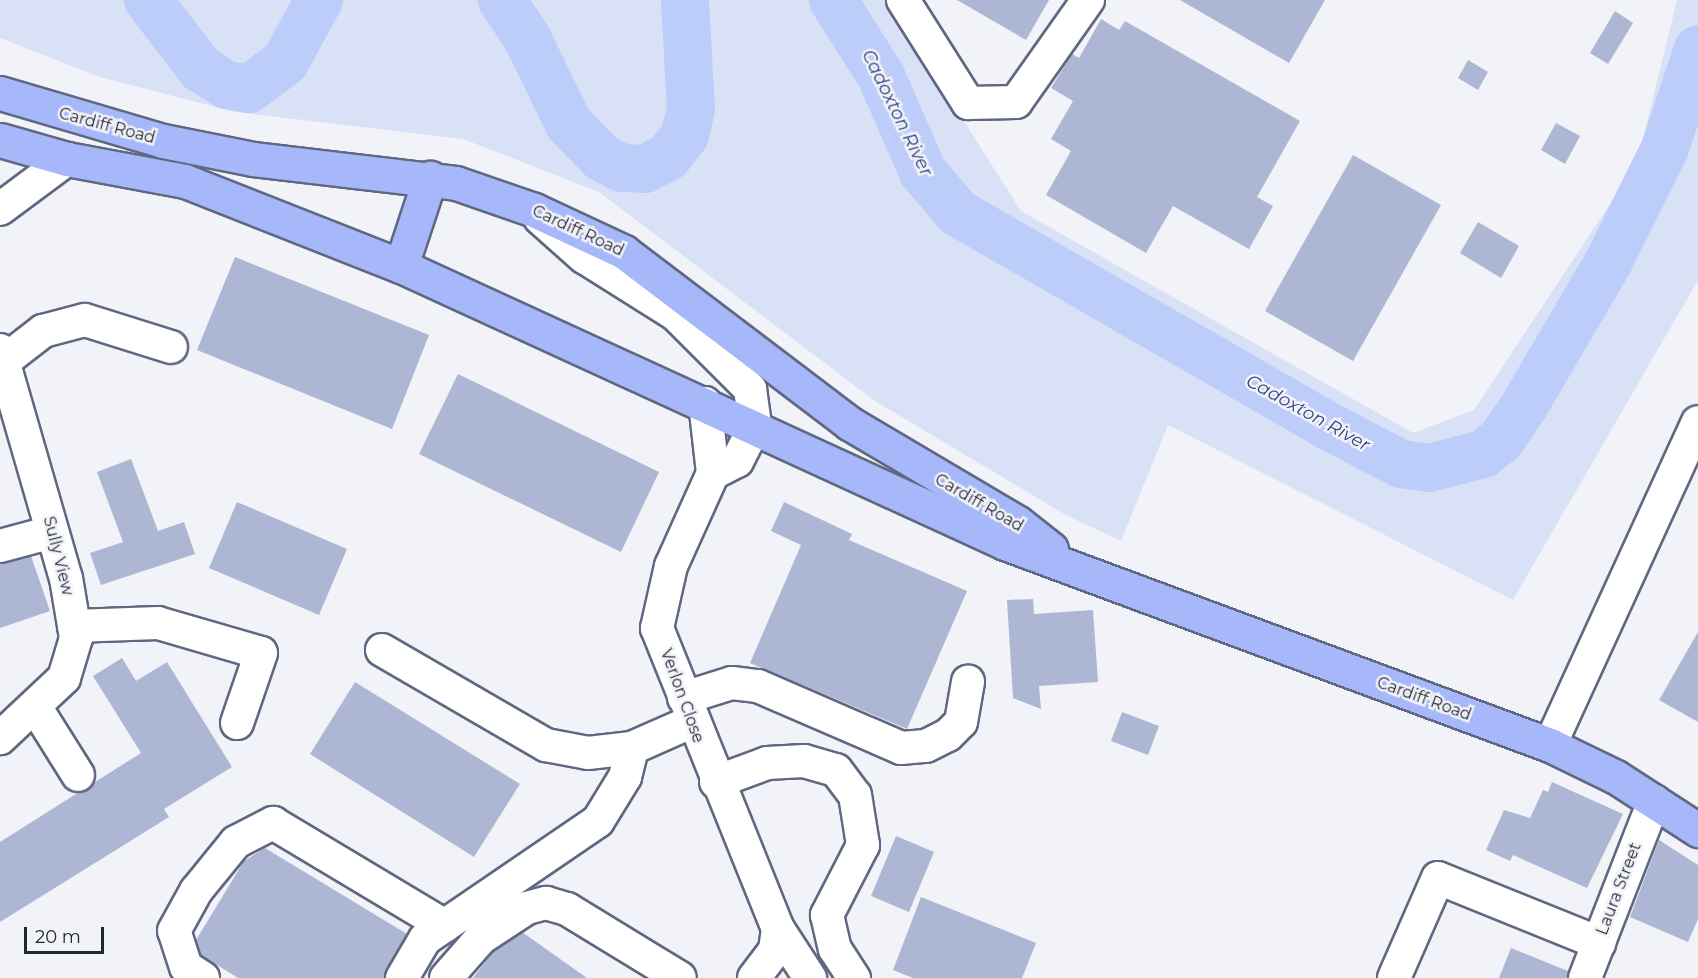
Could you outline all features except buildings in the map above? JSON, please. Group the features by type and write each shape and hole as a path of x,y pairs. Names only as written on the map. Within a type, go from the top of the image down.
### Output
{"main road":[{"name":"Cardiff Road","path":"0,93 86,121 208,150 430,178 530,208 624,252 849,423 1018,523 1072,565"},
{"name":"Cardiff Road","path":"0,140 67,159 185,181 401,266 705,403 1005,543 1072,565 1230,630 1550,745 1654,801 1698,830"},
{"path":"401,266 430,178"}],"street":[{"path":"903,0 968,104 1016,102 1088,0"},
{"path":"0,208 67,159"},
{"path":"530,208 584,257 676,315 733,369 750,389 755,426 737,461 713,473 705,403"},
{"path":"2,362 43,331 85,320 171,347"},
{"name":"Sully View","path":"0,738 36,708 64,678 74,626 52,532 2,362"},
{"path":"1550,745 1698,422"},
{"name":"Verlon Close","path":"713,473 671,566 657,628 716,782 776,922 810,978"},
{"path":"0,546 52,532"},
{"path":"74,626 158,623 261,653 237,723"},
{"path":"382,650 546,745 588,753 632,748 732,683 758,686 901,748 926,746 948,735 961,722 968,682"},
{"path":"36,708 78,775"},
{"path":"402,978 425,939 598,821 626,777 632,748"},
{"path":"716,782 767,764 804,761 836,770 855,795 862,845 827,915 835,949 854,978"},
{"name":"Laura Street","path":"1585,978 1654,801"},
{"path":"203,978 186,967 174,931 196,891 236,842 273,823 445,926"},
{"path":"1394,978 1438,878 1599,943"},
{"path":"446,978 481,938 527,908 546,903 567,909 680,978"},
{"path":"754,978 775,950 776,922"}],"shaded area":[{"path":"0,0 887,0 1021,211 1413,433 1474,410 1637,163 1677,0 1698,0 1698,280 1513,600 1168,425 1121,541 1064,514 875,401 599,192 463,139 235,112 100,77 0,38"}],"waterway":[{"name":"Cadoxton River","path":"148,0 201,69 227,85 249,89 285,62 319,0"},
{"name":"Cadoxton River","path":"502,0 527,38 569,124 601,157 622,168 645,169 668,157 685,135 691,109 685,0"},
{"name":"Cadoxton River","path":"833,0 881,76 923,172 958,213 1332,428 1401,464 1429,468 1483,454 1501,440 1524,406 1609,261 1665,148 1698,49"}]}
